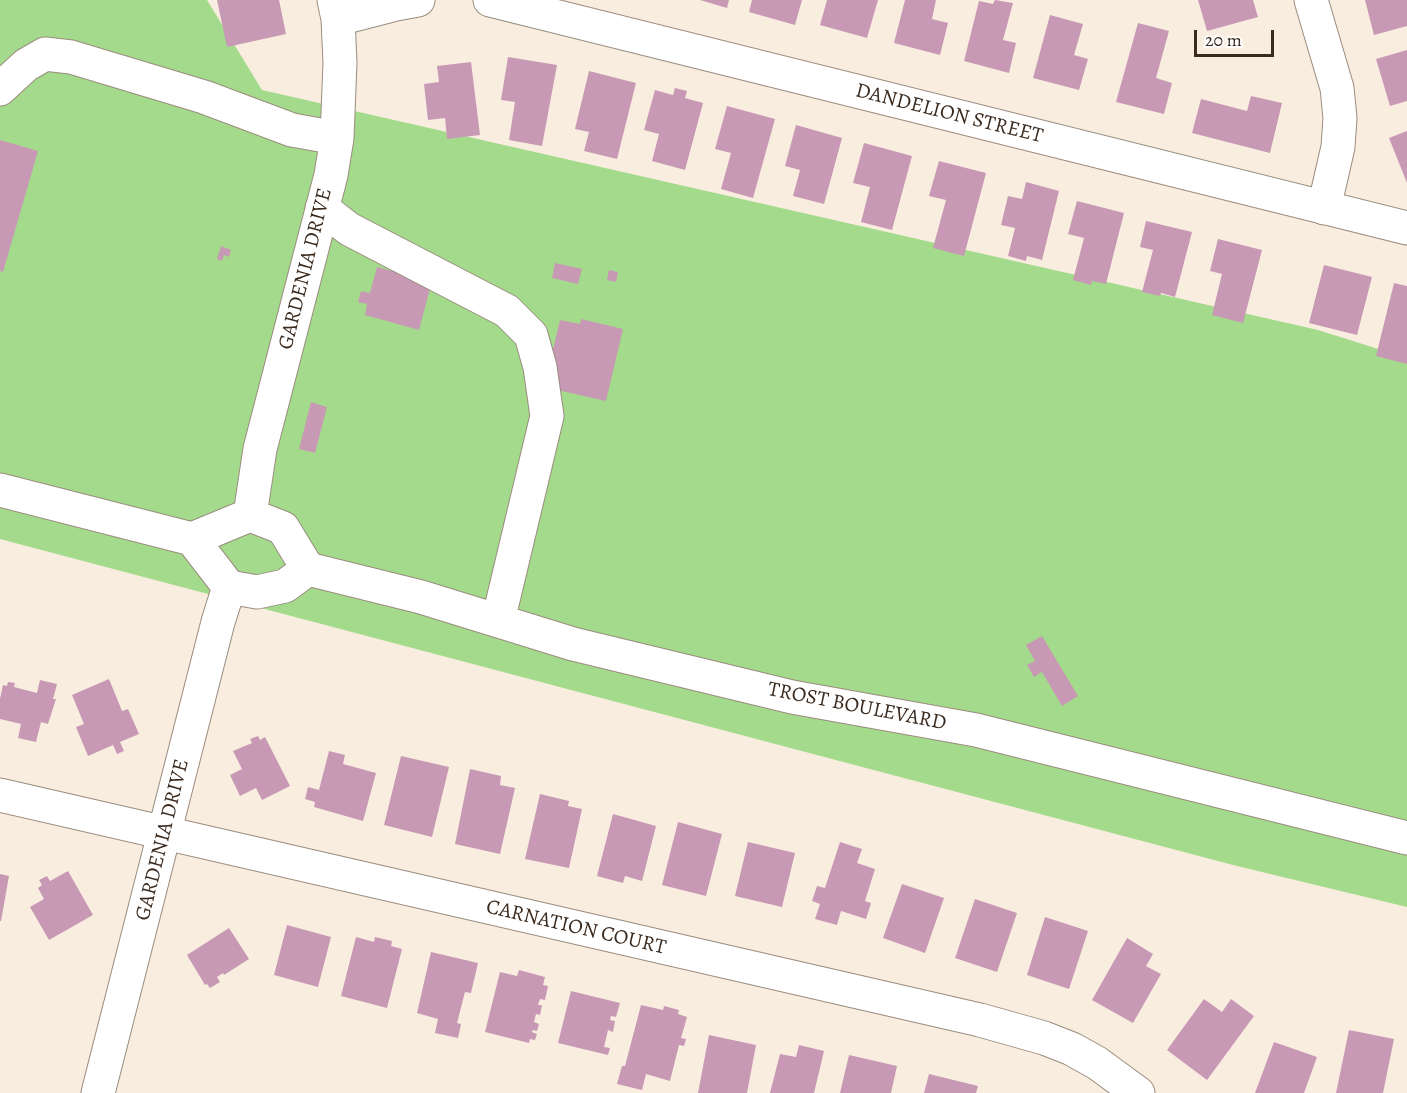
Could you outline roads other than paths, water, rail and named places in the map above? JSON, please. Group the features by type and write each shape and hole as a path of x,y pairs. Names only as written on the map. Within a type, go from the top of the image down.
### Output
{"street":[{"name":"GARDENIA DRIVE","path":"250,515 260,449 322,208 337,138 340,72 336,10 418,0"},
{"name":"DANDELION STREET","path":"490,0 1407,228"},
{"path":"1311,0 1337,88 1340,118 1338,147 1324,208"},
{"path":"0,89 26,65 45,54 71,57 204,97 292,130 337,138"},
{"path":"322,208 349,229 507,311 531,335 540,367 547,416 498,621"},
{"path":"0,490 192,539 250,515 284,528 308,570 285,586 257,592 229,587 192,539"},
{"name":"TROST BOULEVARD","path":"308,570 421,597 573,644 792,697 976,730 1407,838"},
{"name":"GARDENIA DRIVE","path":"98,1093 218,621 229,587"},
{"name":"CARNATION COURT","path":"0,795 980,1020 1044,1038 1072,1049 1098,1063 1138,1093"}]}
